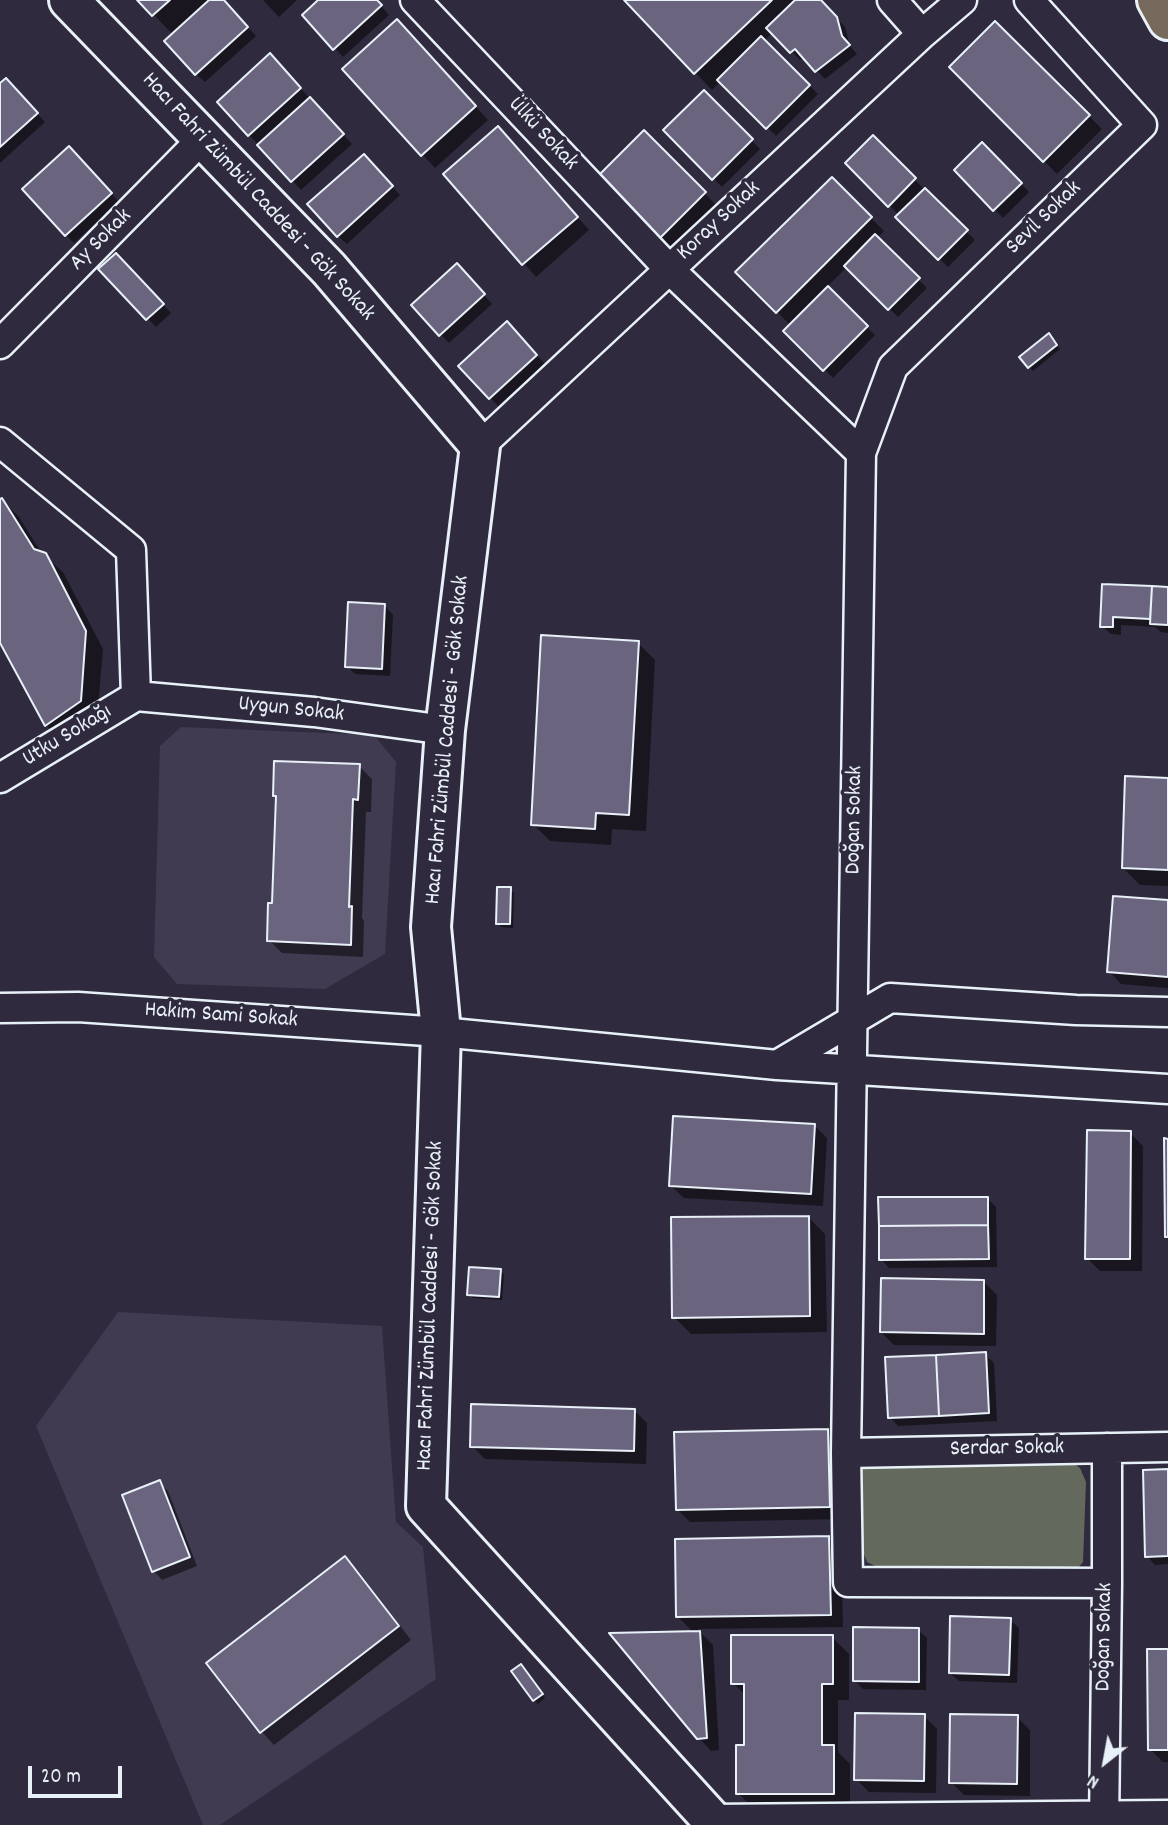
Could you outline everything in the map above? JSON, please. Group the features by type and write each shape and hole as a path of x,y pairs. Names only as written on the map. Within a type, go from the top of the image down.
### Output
{"main road":[{"path":"1157,0 1168,20"}],"street":[{"name":"Hacı Fahri Zümbül Caddesi - Gök Sokak","path":"69,0 329,269 480,446 445,730 431,927 441,1032 426,1506 711,1822"},
{"name":"Ülkü Sokak","path":"415,0 669,269"},
{"path":"891,0 922,34"},
{"name":"Koray Sokak","path":"480,446 922,34 962,0"},
{"name":"Sevil Sokak","path":"861,453 893,367 1142,125 1029,0"},
{"name":"Ay Sokak","path":"0,344 203,138"},
{"path":"669,269 861,453"},
{"path":"0,442 131,550 136,696"},
{"name":"Doğan Sokak","path":"861,453 846,1453 848,1582 1107,1583"},
{"name":"Uygun Sokak","path":"136,696 314,712 445,730"},
{"name":"Utku Sokağı","path":"0,778 136,696"},
{"path":"777,1065 890,998 1076,1010 1168,1012"},
{"name":"Hakim Sami Sokak","path":"0,1008 78,1007 441,1032 777,1065 1168,1089"},
{"name":"Serdar Sokak","path":"846,1453 1168,1447"},
{"name":"Doğan Sokak","path":"1104,1821 1107,1448"},
{"path":"711,1822 1104,1821 1168,1815"}],"shaded area":[{"path":"181,727 374,735 396,762 385,954 325,989 177,984 154,957 160,746"},
{"path":"118,1312 382,1326 396,1522 423,1547 436,1679 220,1825 203,1825 36,1426"}],"green space":[{"path":"1069,1460 1080,1468 1086,1482 1083,1562 1077,1569 1069,1572 883,1570 867,1562 863,1552 861,1469 871,1462"}],"building":[{"path":"137,0 170,0 152,16"},
{"path":"209,0 224,0 248,27 195,75 164,41"},
{"path":"318,0 377,0 382,5 333,50 302,15"},
{"path":"624,0 772,0 694,74"},
{"path":"795,0 821,0 837,17 842,36 850,45 815,72 795,49 790,53 766,28"},
{"path":"397,19 476,106 421,156 342,69"},
{"path":"995,21 1090,115 1043,162 949,67"},
{"path":"761,36 810,85 766,129 717,80"},
{"path":"270,53 301,88 248,136 217,102"},
{"path":"6,78 38,113 0,147 0,83"},
{"path":"704,90 753,139 712,180 663,130"},
{"path":"310,97 344,134 291,182 257,145"},
{"path":"498,126 578,217 522,265 443,174"},
{"path":"644,130 706,192 660,238 598,176"},
{"path":"873,135 916,178 888,207 845,163"},
{"path":"982,142 1022,183 993,211 954,170"},
{"path":"69,146 112,193 65,236 22,189"},
{"path":"364,154 393,186 337,237 307,204"},
{"path":"832,177 872,217 776,313 735,272"},
{"path":"925,188 968,230 938,260 895,217"},
{"path":"875,234 920,278 888,310 844,266"},
{"path":"116,253 164,304 146,320 98,269"},
{"path":"457,263 485,294 439,336 411,305"},
{"path":"828,286 868,326 823,371 783,331"},
{"path":"507,321 537,355 489,399 458,366"},
{"path":"1049,333 1057,345 1028,368 1019,357"},
{"path":"2,498 34,549 46,553 86,631 81,701 45,726 0,643"},
{"path":"1102,584 1152,586 1150,619 1113,617 1113,627 1100,627"},
{"path":"1152,586 1168,587 1168,625 1150,624"},
{"path":"348,602 385,604 382,669 345,667"},
{"path":"541,635 639,641 629,815 596,813 595,829 531,825"},
{"path":"274,761 360,764 358,800 353,799 349,907 352,906 351,945 267,941 268,903 272,903 276,796 273,796"},
{"path":"1125,776 1168,778 1168,870 1122,868"},
{"path":"497,887 511,887 510,924 496,924"},
{"path":"1113,896 1168,900 1168,977 1107,972"},
{"path":"673,1116 815,1124 811,1194 669,1186"},
{"path":"1087,1130 1131,1131 1130,1259 1085,1259"},
{"path":"1164,1138 1168,1139 1168,1237 1165,1237"},
{"path":"878,1197 988,1197 988,1225 879,1226"},
{"path":"809,1216 810,1316 672,1318 671,1217"},
{"path":"988,1225 989,1259 879,1260 879,1226"},
{"path":"469,1267 501,1269 499,1297 467,1295"},
{"path":"881,1278 984,1280 984,1334 880,1332"},
{"path":"986,1352 989,1413 939,1416 936,1355"},
{"path":"936,1355 939,1416 888,1418 885,1357"},
{"path":"471,1404 635,1409 634,1451 470,1447"},
{"path":"828,1429 830,1507 676,1510 674,1432"},
{"path":"1168,1469 1168,1556 1145,1557 1143,1470"},
{"path":"160,1480 190,1557 152,1572 122,1495"},
{"path":"829,1536 831,1615 676,1617 675,1539"},
{"path":"345,1556 399,1626 260,1733 206,1663"},
{"path":"950,1616 1011,1618 1009,1675 949,1673"},
{"path":"853,1627 919,1628 919,1682 853,1681"},
{"path":"700,1631 707,1738 697,1739 609,1633"},
{"path":"731,1635 833,1635 833,1684 822,1684 822,1745 834,1745 834,1794 736,1794 736,1745 744,1745 744,1684 731,1684"},
{"path":"1147,1649 1168,1649 1168,1750 1148,1750"},
{"path":"521,1664 543,1694 533,1701 511,1671"},
{"path":"855,1713 925,1714 924,1781 854,1780"},
{"path":"950,1714 1018,1715 1017,1784 949,1783"}]}
